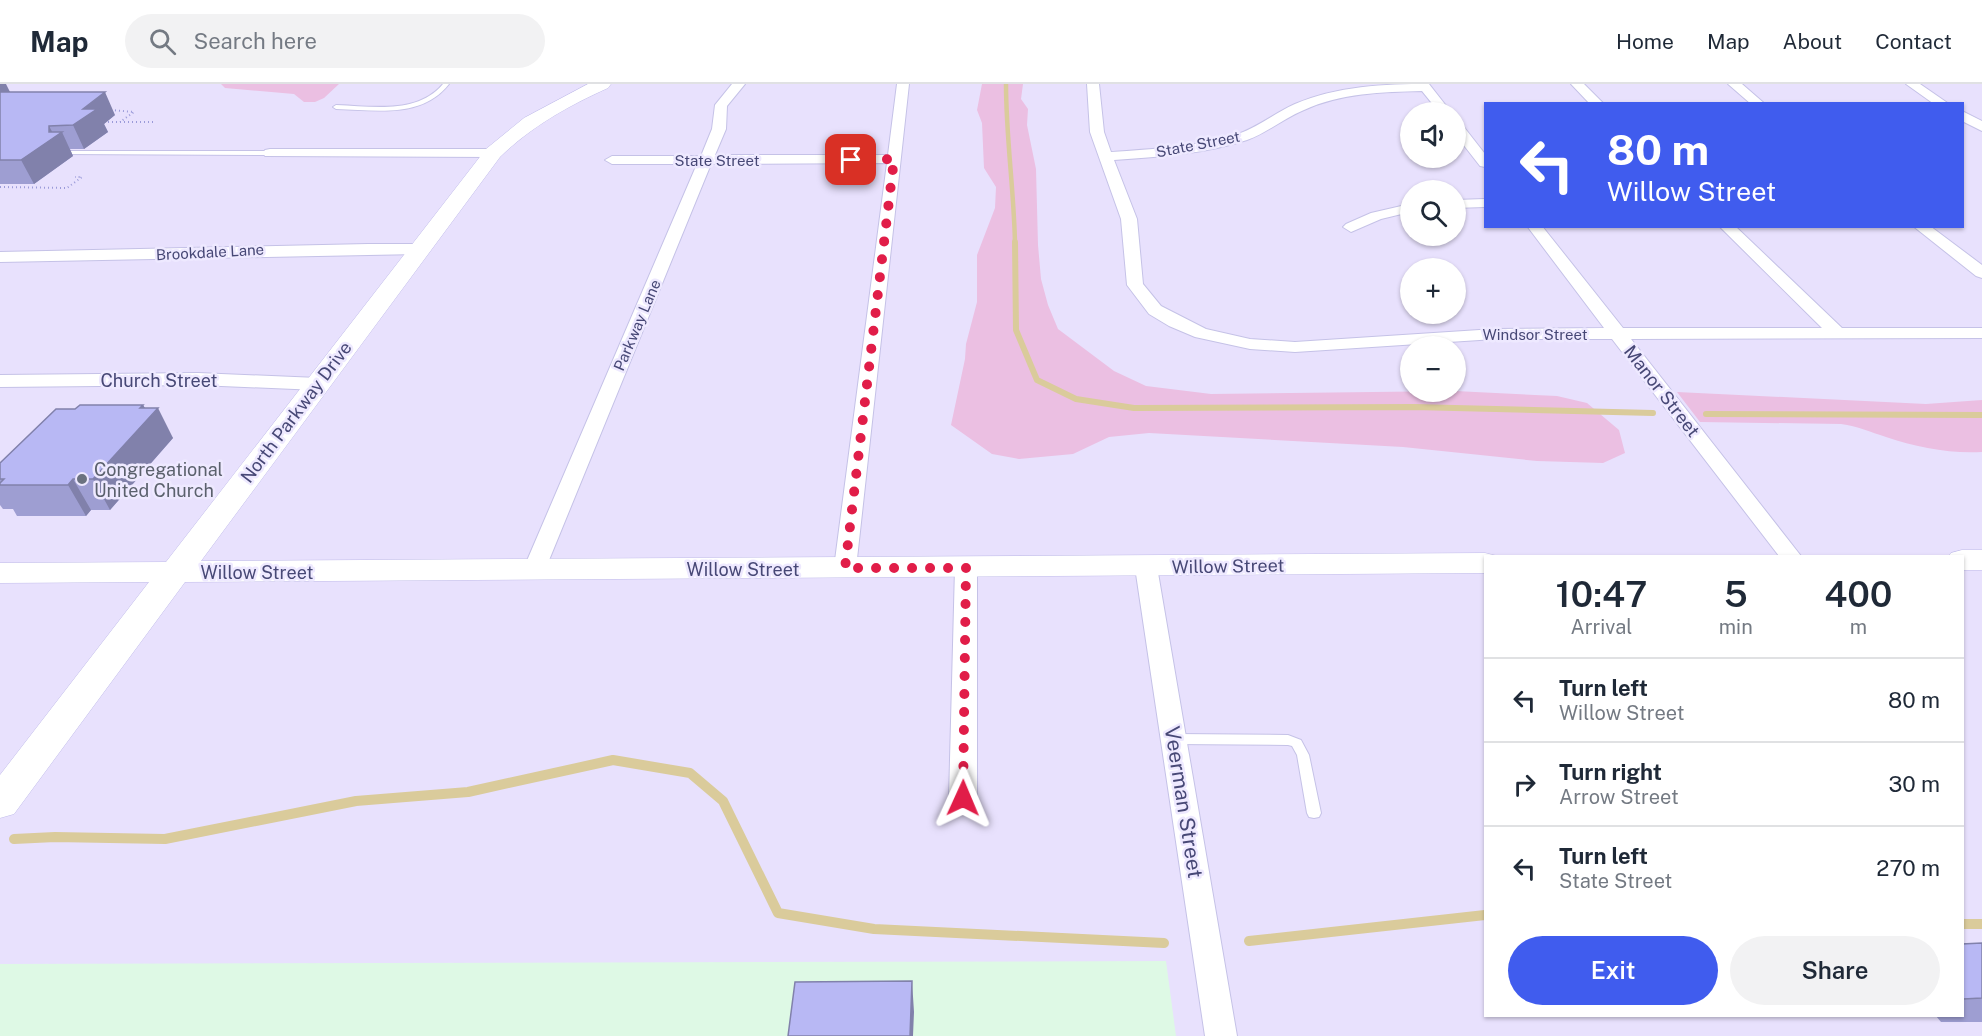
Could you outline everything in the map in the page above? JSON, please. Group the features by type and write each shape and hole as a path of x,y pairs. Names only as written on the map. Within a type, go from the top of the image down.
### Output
{"main road":[{"name":"North Parkway Drive","path":"0,803 493,153 513,134 538,116 602,84"},
{"path":"1964,560 1982,560"},
{"name":"Willow Street","path":"0,573 1484,563"}],"street":[{"name":"Parkway Lane","path":"534,570 719,129 721,105 739,84"},
{"path":"845,568 903,84"},
{"name":"Windsor Street","path":"1093,84 1097,132 1129,219 1132,273 1138,291 1155,310 1201,333 1250,344 1283,347 1450,335 1982,333"},
{"path":"1577,84 1596,102"},
{"path":"1734,84 1756,102"},
{"path":"1912,84 1940,102"},
{"path":"1424,86 1437,102"},
{"name":"State Street","path":"1105,157 1172,152 1227,141 1259,130 1299,107 1334,95 1424,86"},
{"path":"1964,116 1981,126"},
{"path":"1466,139 1484,163"},
{"path":"270,153 493,153"},
{"name":"State Street","path":"612,160 894,159"},
{"path":"1466,204 1484,203"},
{"path":"1351,227 1376,216 1400,210"},
{"name":"Manor Street","path":"1536,228 1789,555"},
{"path":"1728,228 1837,333"},
{"path":"1923,228 1982,273"},
{"name":"Brookdale Lane","path":"0,257 111,257 270,249 420,249"},
{"name":"Church Street","path":"0,381 198,380 318,384"},
{"name":"Veerman Street","path":"1146,567 1221,1036"},
{"path":"963,798 966,568"}],"lane":[{"path":"336,107 420,105 436,95 446,84"},
{"path":"64,153 270,153"},
{"path":"1174,739 1297,743 1303,755 1314,813"}],"path":[{"path":"106,110 134,112 120,122"},
{"path":"108,122 153,122"},
{"path":"0,188 67,188 82,177 75,177"}],"shaded area":[{"path":"221,84 339,84 324,98 315,102 304,102 294,94 225,88"},
{"path":"982,84 1023,84 1021,99 1028,109 1027,125 1036,169 1041,279 1048,305 1058,329 1114,371 1146,386 1211,394 1400,392 1400,402 1466,402 1466,392 1557,396 1587,403 1619,430 1625,453 1603,463 1537,461 1403,447 1149,433 1109,437 1073,454 1019,459 992,454 951,425 966,344 977,302 977,255 995,208 996,187 984,168 982,123 977,110"},
{"path":"1677,392 1926,404 1982,400 1982,452 1945,451 1921,447 1841,424 1700,422"},
{"path":"1166,961 1176,1036 0,1036 0,964"}],"building":[{"path":"0,92 105,92 83,109 97,109 73,125 49,126 49,132 62,132 21,160 0,160"},
{"path":"80,405 143,405 140,408 158,408 93,479 73,479 68,485 0,485 4,479 0,479 0,463 56,409 75,409"},
{"path":"1982,943 1982,998 1964,999 1964,944"},
{"path":"912,981 910,1036 788,1036 795,982"}],"waterway":[{"path":"1006,84 1015,244"},
{"path":"1015,242 1016,330 1037,380 1076,399 1134,408 1414,407 1653,413"},
{"path":"1706,414 1982,415"},
{"path":"14,839 55,837 165,839 356,801 468,792 613,760 690,773 723,801 778,913 874,929 1164,943"},
{"path":"1249,941 1484,915"},
{"path":"1964,924 1982,924"}],"place":[{"name":"Congregational United Church","path":"82,479"}],"route":[{"path":"851,160 894,159 845,568 966,568 963,798"}]}
